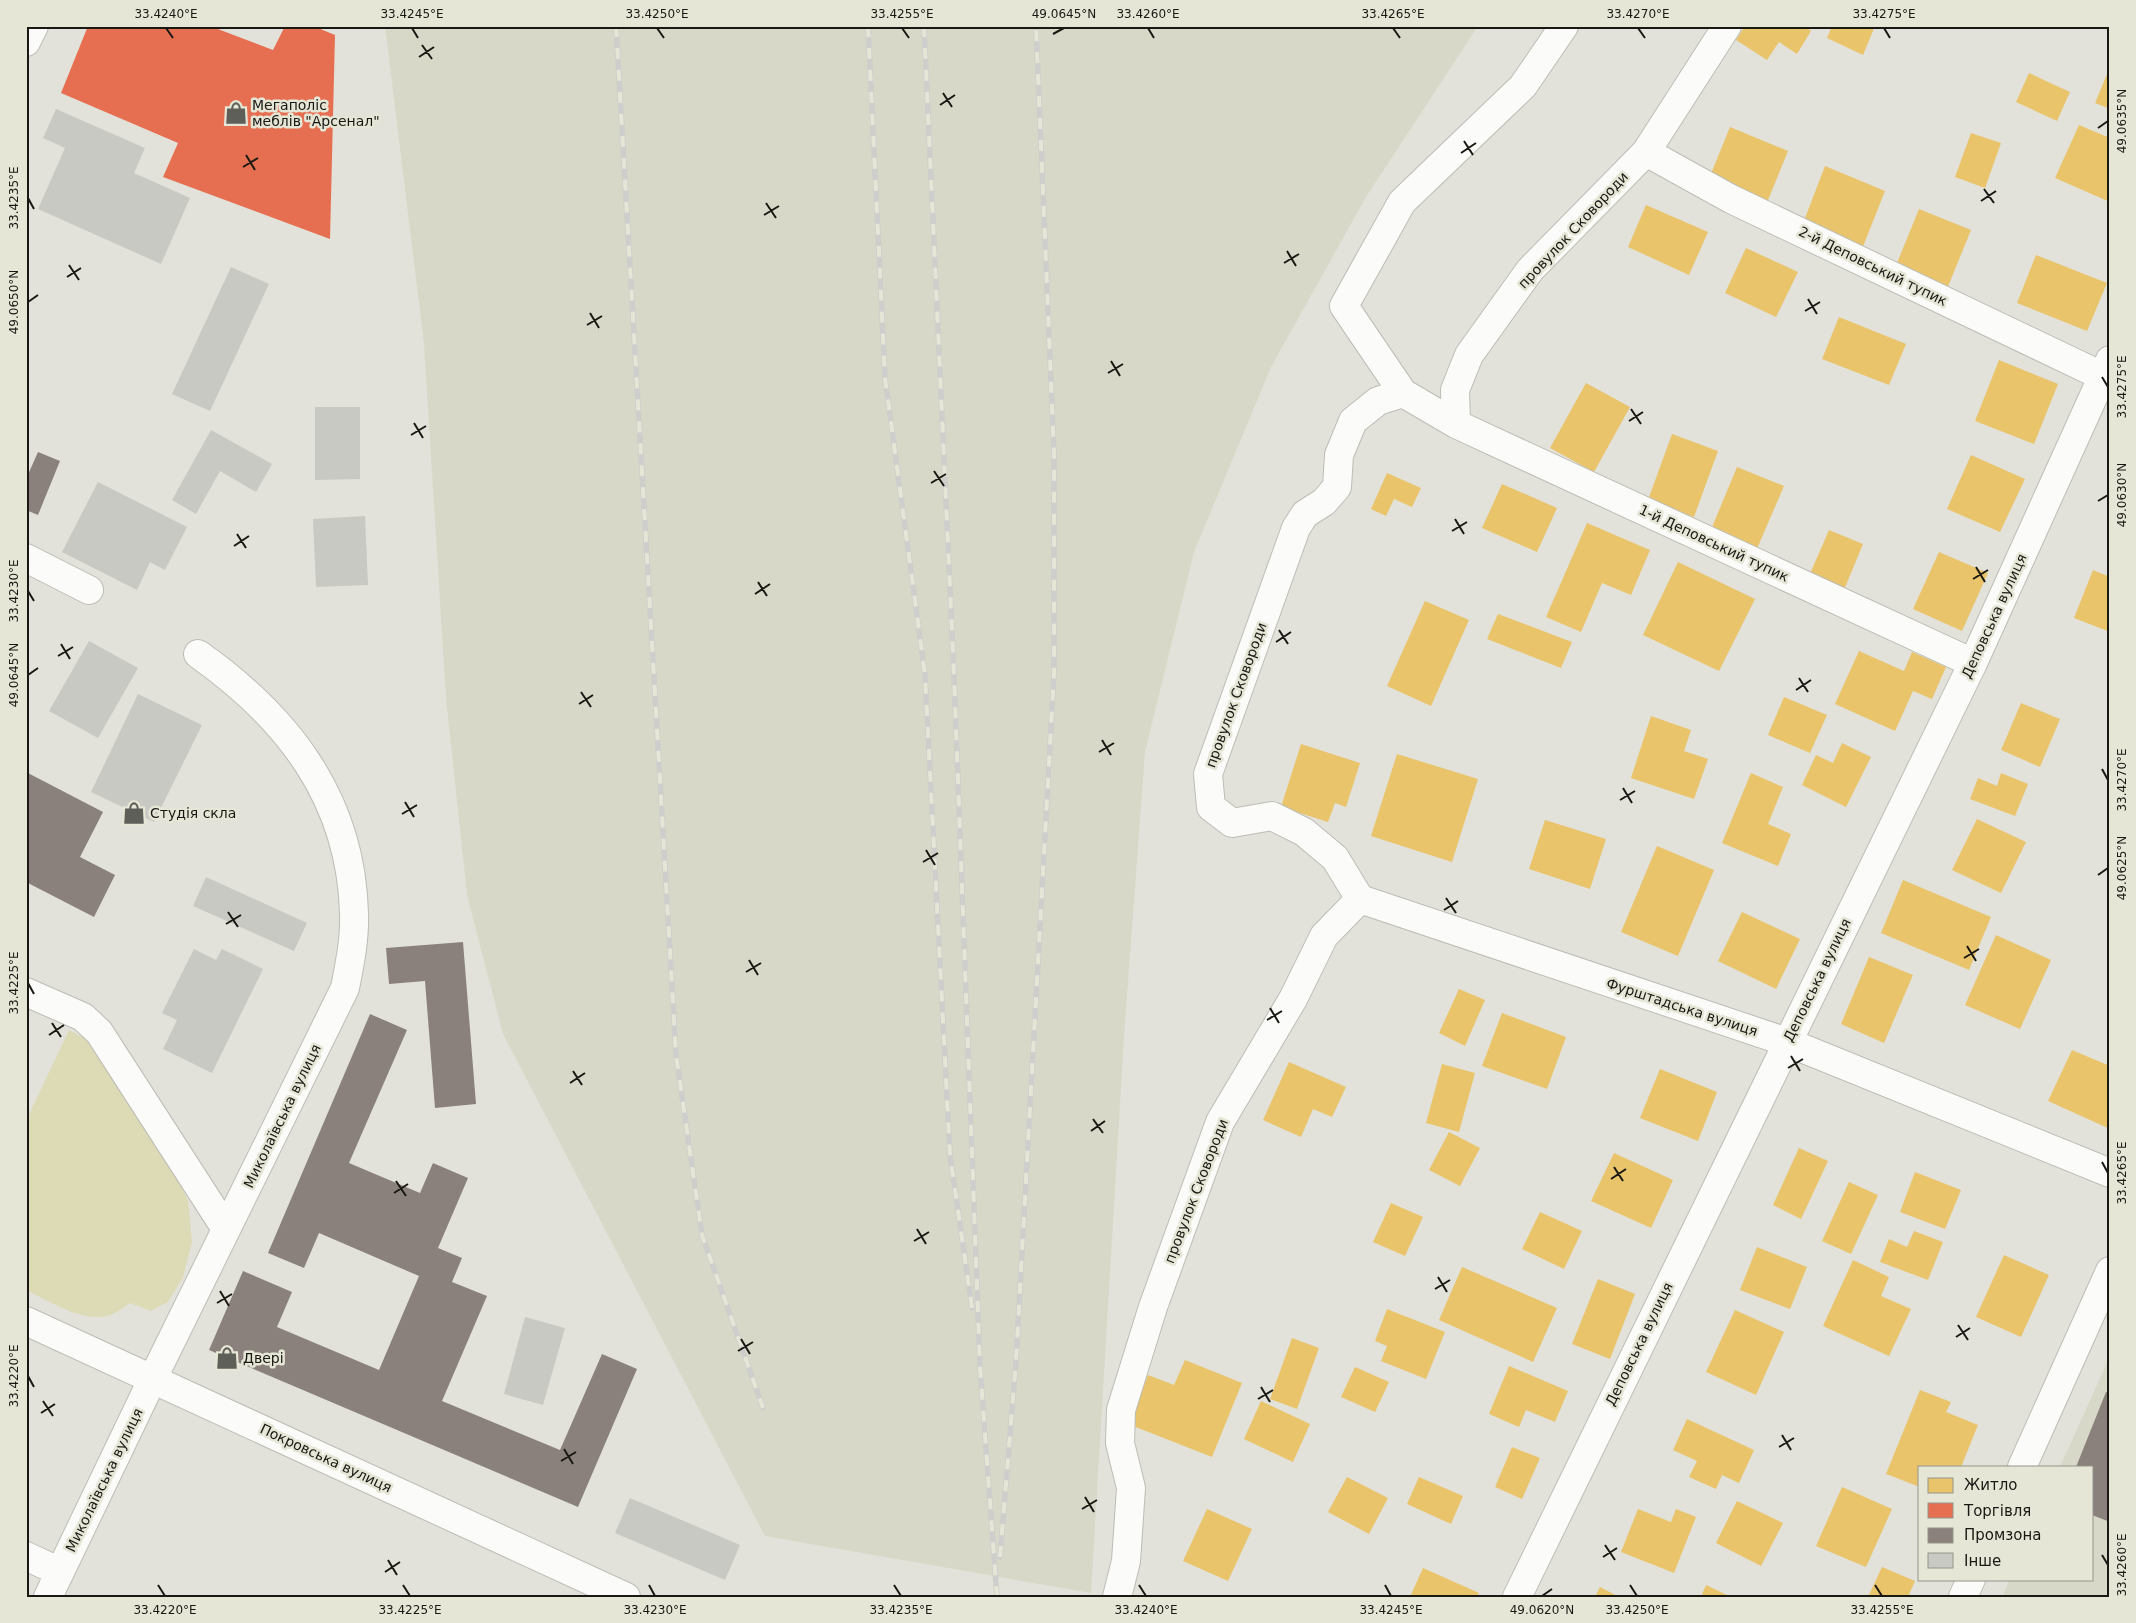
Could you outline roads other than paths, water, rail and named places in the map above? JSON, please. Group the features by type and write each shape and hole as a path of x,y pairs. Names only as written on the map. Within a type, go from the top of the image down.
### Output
{"street":[{"path":"1456,424 1403,393 1344,306 1402,202 1523,86 1564,26"},
{"name":"провулок Сковороди","path":"1456,424 1455,390 1469,355 1530,270 1646,152 1727,26"},
{"name":"2-й Деповський тупик","path":"1646,152 1731,199 2106,368"},
{"name":"Деповська вулиця","path":"1517,1597 1973,663 2106,368"},
{"name":"провулок Сковороди","path":"1117,1597 1126,1561 1131,1496 1131,1488 1120,1443 1121,1410 1153,1306 1220,1122 1293,998 1324,936 1360,899 1335,858 1304,832 1272,816 1232,823 1211,807 1208,774 1296,528 1305,514 1324,502 1337,487 1339,455 1353,421 1378,401 1403,393"},
{"name":"1-й Деповський тупик","path":"1456,424 1973,663"},
{"path":"26,558 89,590"},
{"name":"Миколаївська вулиця","path":"48,1597 153,1378 345,988 352,948 354,913 351,875 342,835 327,795 309,762 269,714 224,672 198,654"},
{"name":"Фурштадська вулиця","path":"1360,899 1787,1042 2110,1173"},
{"path":"26,992 83,1017 99,1032 226,1229"},
{"path":"2022,1466 2110,1271"},
{"name":"Покровська вулиця","path":"26,1321 626,1597"},
{"path":"26,1556 60,1572"},
{"path":"1964,1597 1971,1580"}],"railway":[{"path":"616,26 676,1055 702,1235 763,1408"},
{"path":"868,26 885,378 925,675 950,1155 972,1308"},
{"path":"924,26 954,675 980,1367 997,1597"},
{"path":"1000,1557 1016,1361 1054,673 1054,453 1036,26"}],"place":[{"name":"Мегаполіс меблів \"Арсенал\"","path":"236,113"},
{"name":"Студія скла","path":"134,813"},
{"name":"Двері","path":"227,1358"}]}
